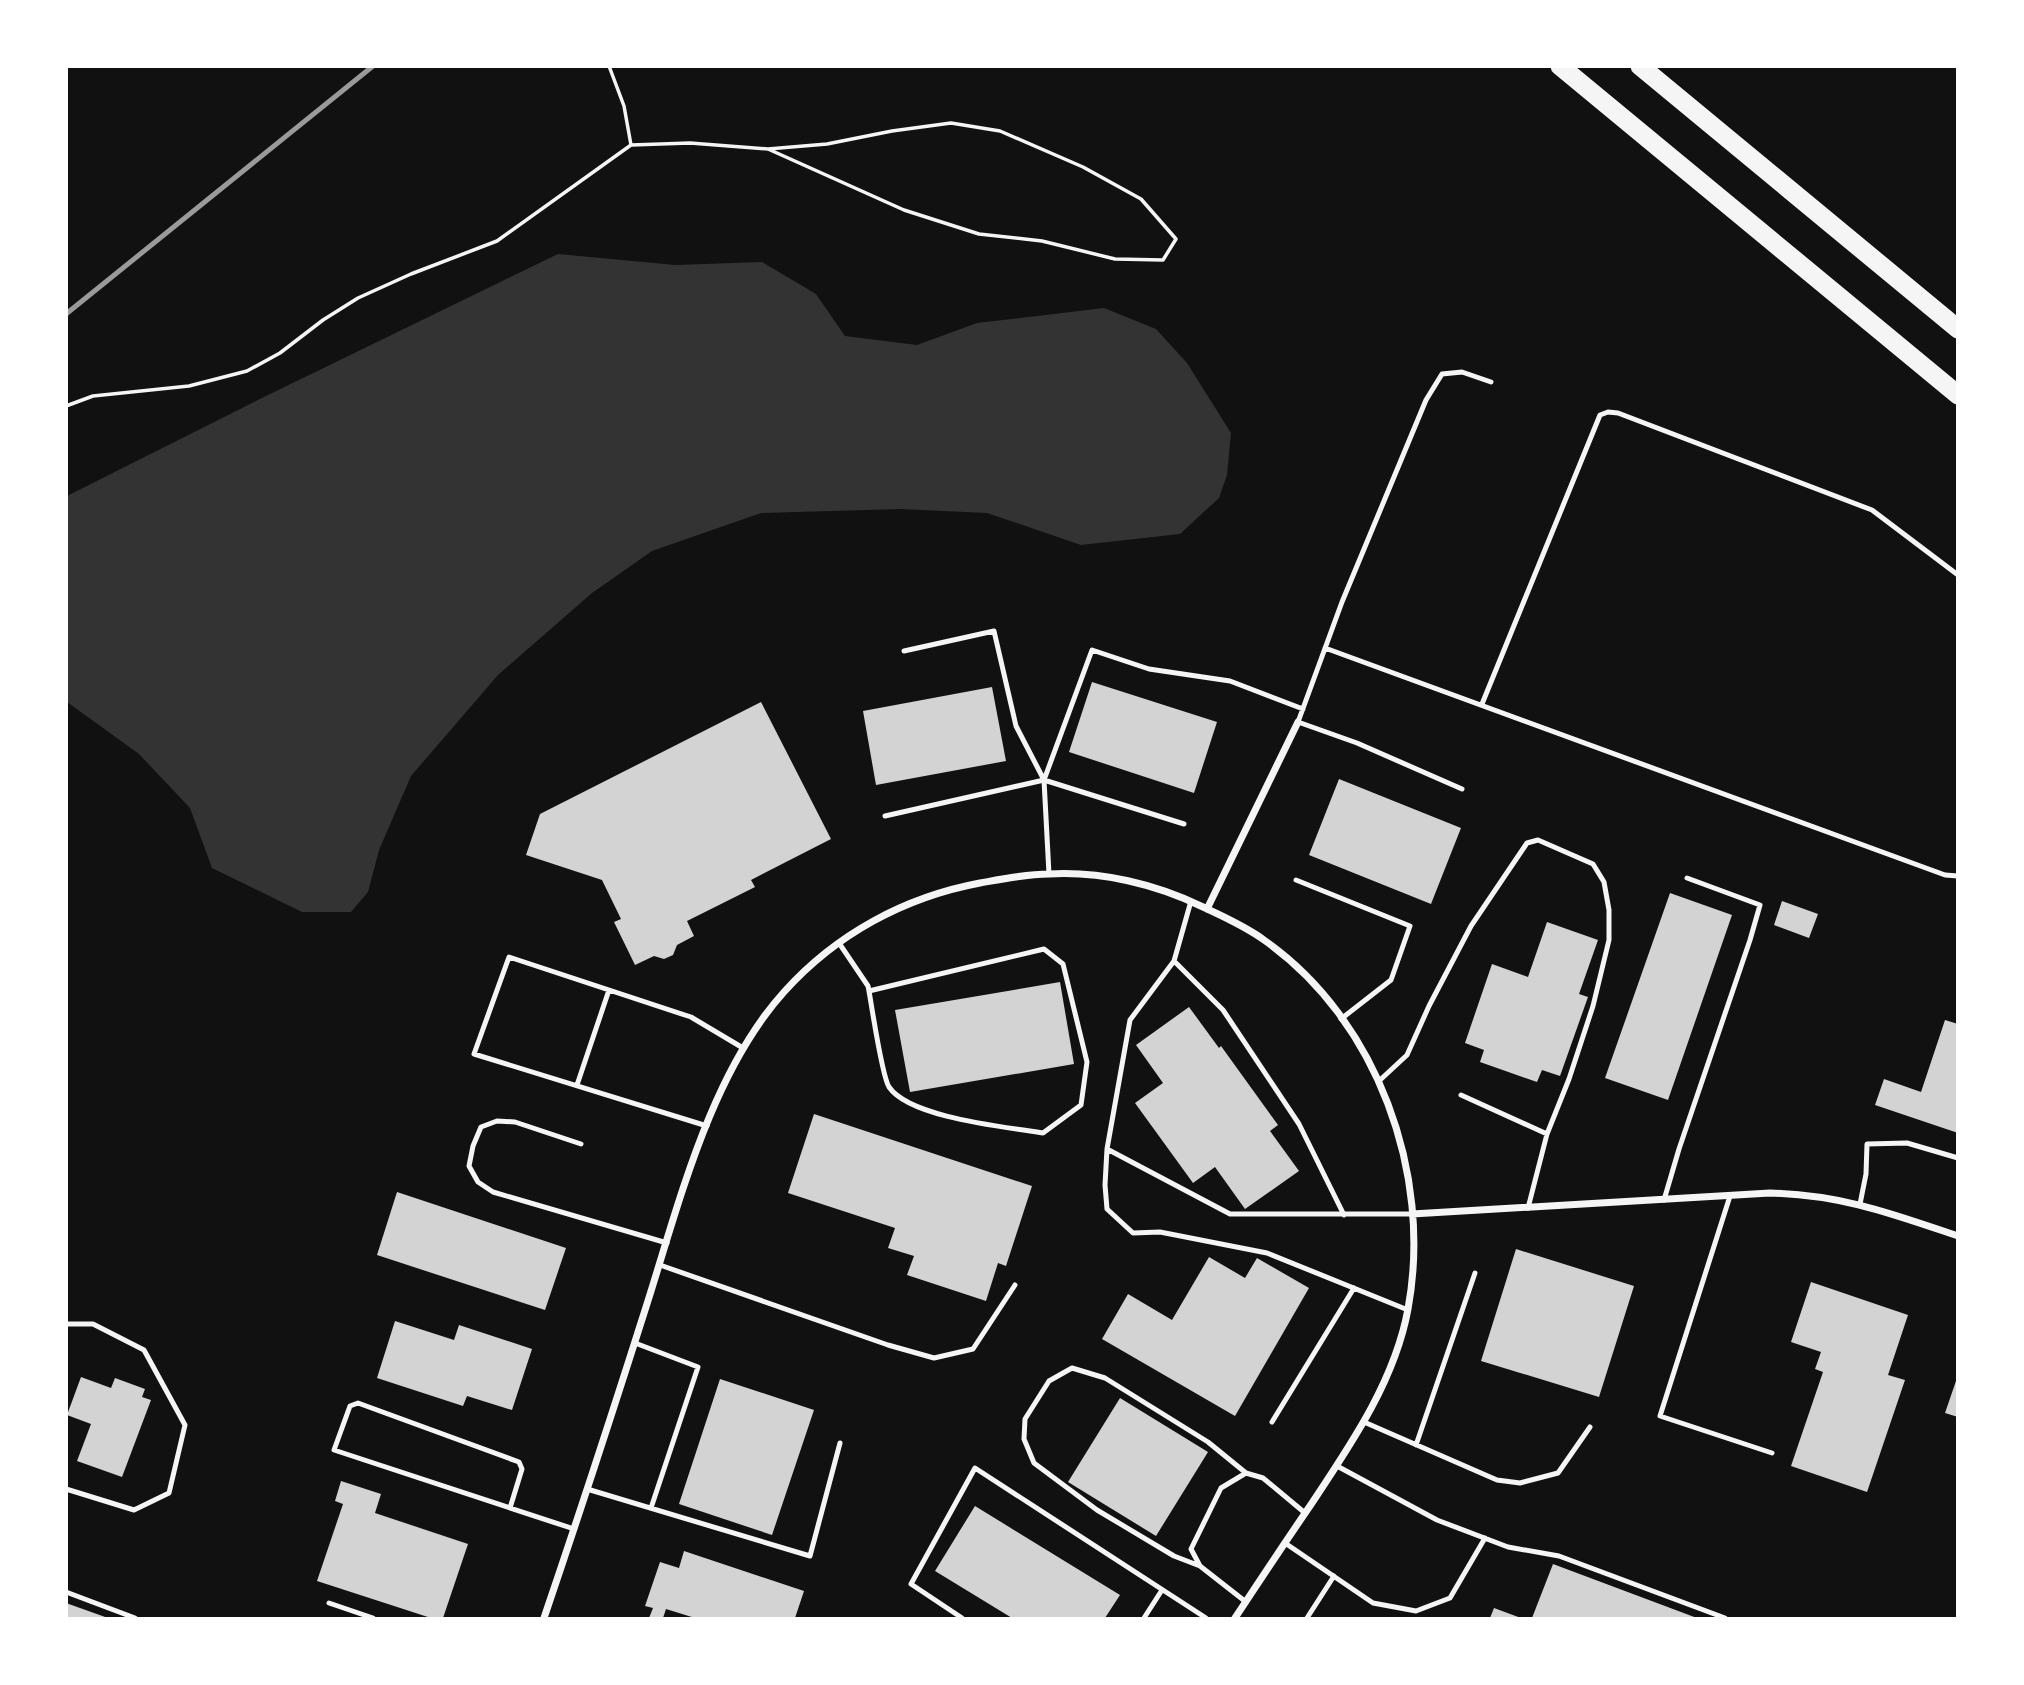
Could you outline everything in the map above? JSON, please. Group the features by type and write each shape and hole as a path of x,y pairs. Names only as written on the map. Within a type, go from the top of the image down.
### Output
{"highway":[{"path":"1560,66 1958,395"},
{"path":"1640,66 1958,329"}],"street":[{"path":"1207,909 1298,722"},
{"path":"544,1619 707,1126 725,1080 743,1048 783,993 824,953 869,923 930,895 998,880 1049,874 1123,880 1157,889 1191,901 1234,922 1281,953 1299,969 1341,1019 1379,1081 1397,1127 1406,1165 1412,1214 1412,1284 1402,1336 1387,1377 1364,1422 1235,1619"},
{"path":"1412,1214 1807,1194 1860,1203 1958,1236"}],"lane":[{"path":"1462,789 1357,743 1298,722 1325,648 1426,400 1442,374 1462,372 1491,382"},
{"path":"1482,704 1600,415 1608,412 1618,412 1872,510 1958,575"},
{"path":"904,651 994,631 1016,726 1044,780"},
{"path":"1325,648 1945,875 1958,876"},
{"path":"1049,874 1044,780 1092,650 1149,670 1230,681 1303,709"},
{"path":"885,816 1044,780 1184,824"},
{"path":"1379,1081 1407,1055 1471,926 1527,843 1538,840 1592,864 1604,882 1609,910 1609,940 1593,1006 1547,1135 1528,1208"},
{"path":"1664,1200 1751,940 1760,905 1686,877"},
{"path":"1296,880 1410,926 1391,980 1341,1019"},
{"path":"1191,901 1174,961 1130,1020 1107,1149 1107,1209 1133,1233 1160,1232 1267,1252 1408,1310"},
{"path":"839,943 868,986 869,991 888,1086 903,1101 929,1112 1043,1133 1081,1105 1087,1062 1063,964 1044,949 869,991"},
{"path":"707,1126 474,1054 509,957 691,1017 743,1048"},
{"path":"1174,961 1223,1010 1292,1113 1344,1214"},
{"path":"577,1086 609,990"},
{"path":"1461,1095 1547,1135"},
{"path":"581,1144 515,1122 497,1121 481,1127 472,1146 469,1166 478,1182 493,1192 667,1242"},
{"path":"1860,1203 1866,1174 1867,1144 1907,1143 1958,1158"},
{"path":"1107,1149 1230,1214 1412,1214"},
{"path":"1730,1196 1660,1416 1772,1453"},
{"path":"660,1265 934,1359 973,1349 1015,1285"},
{"path":"1416,1445 1475,1273"},
{"path":"1272,1422 1354,1288"},
{"path":"66,1324 93,1324 144,1350 186,1424 169,1493 134,1510 66,1489"},
{"path":"635,1343 698,1367 651,1508"},
{"path":"1246,1602 1200,1566 1174,1556 1097,1510 1034,1463 1024,1439 1025,1419 1049,1381 1072,1368 1105,1378 1208,1443 1246,1472 1263,1478 1305,1513"},
{"path":"510,1508 523,1469 519,1462 358,1403 350,1406 334,1450 510,1508 574,1529"},
{"path":"1364,1422 1497,1480 1520,1483 1558,1473 1590,1427"},
{"path":"587,1489 810,1556 841,1443"},
{"path":"1337,1465 1437,1520 1508,1546 1559,1556 1724,1619"},
{"path":"962,1619 911,1584 975,1468 1206,1619"},
{"path":"1200,1566 1191,1549 1221,1488 1246,1472"},
{"path":"1285,1543 1373,1603 1416,1611 1450,1598 1485,1538"},
{"path":"1307,1619 1334,1577"},
{"path":"1144,1619 1162,1590"},
{"path":"66,1592 135,1619"},
{"path":"329,1603 373,1619"}],"path":[{"path":"608,66 624,106 631,145"},
{"path":"66,406 93,396 189,386 247,371 280,353 323,320 358,298 497,241 631,145 690,143 768,149 827,144 951,123 1000,131 1083,167 1141,199 1176,239 1163,260 1127,260 1042,241 979,234 904,210 768,149"}],"shaded area":[{"path":"558,254 675,265 762,262 816,294 845,336 917,345 977,323 1104,308 1156,329 1187,363 1231,433 1227,475 1219,498 1180,534 1081,545 987,513 900,509 761,513 652,551 592,593 498,675 411,776 379,850 368,892 351,912 302,912 212,868 190,808 139,754 67,702 67,496"}],"building":[{"path":"1092,682 1217,722 1194,793 1069,752"},
{"path":"992,687 1006,761 876,785 863,711"},
{"path":"761,702 831,839 751,880 755,887 687,921 694,936 677,945 673,955 664,959 654,956 635,965 614,922 621,919 602,880 526,855 540,814"},
{"path":"1339,779 1461,828 1431,904 1309,855"},
{"path":"1670,893 1732,915 1668,1100 1605,1078"},
{"path":"1782,901 1818,914 1809,938 1774,925"},
{"path":"1547,922 1598,940 1579,994 1588,997 1560,1076 1542,1070 1537,1082 1480,1062 1484,1050 1465,1043 1492,964 1528,977"},
{"path":"1060,982 1074,1064 910,1092 895,1010"},
{"path":"1189,1007 1278,1125 1270,1131 1299,1171 1245,1209 1215,1167 1193,1183 1135,1103 1163,1083 1136,1045"},
{"path":"1945,1020 1958,1024 1958,1133 1875,1105 1884,1079 1921,1092"},
{"path":"814,1114 1032,1186 1006,1266 998,1263 986,1301 907,1275 914,1256 888,1248 895,1228 788,1193"},
{"path":"397,1192 566,1248 545,1310 377,1255"},
{"path":"1516,1249 1634,1286 1599,1397 1481,1361"},
{"path":"1209,1257 1245,1278 1257,1258 1309,1288 1235,1416 1102,1339 1128,1294 1172,1320"},
{"path":"1811,1282 1908,1315 1888,1375 1905,1380 1867,1492 1791,1466 1823,1372 1815,1369 1821,1352 1791,1342"},
{"path":"395,1321 454,1340 459,1325 532,1349 512,1410 467,1396 463,1406 377,1378"},
{"path":"81,1377 111,1388 115,1378 145,1389 142,1397 151,1400 122,1477 77,1461 91,1424 67,1415"},
{"path":"1958,1378 1958,1417 1945,1413"},
{"path":"720,1379 814,1410 772,1535 679,1504"},
{"path":"1120,1398 1208,1452 1156,1536 1068,1482"},
{"path":"341,1481 381,1494 375,1513 468,1544 443,1618 431,1618 317,1581 343,1504 335,1501"},
{"path":"975,1506 1120,1595 1105,1618 1012,1618 935,1571"},
{"path":"684,1551 804,1591 795,1618 695,1618 666,1609 663,1618 649,1618 653,1608 645,1606 660,1562 679,1568"},
{"path":"1553,1564 1697,1618 1532,1618"},
{"path":"66,1603 108,1618 66,1618"},
{"path":"1494,1608 1521,1618 1490,1618"}],"railway":[{"path":"66,314 373,66"}]}
